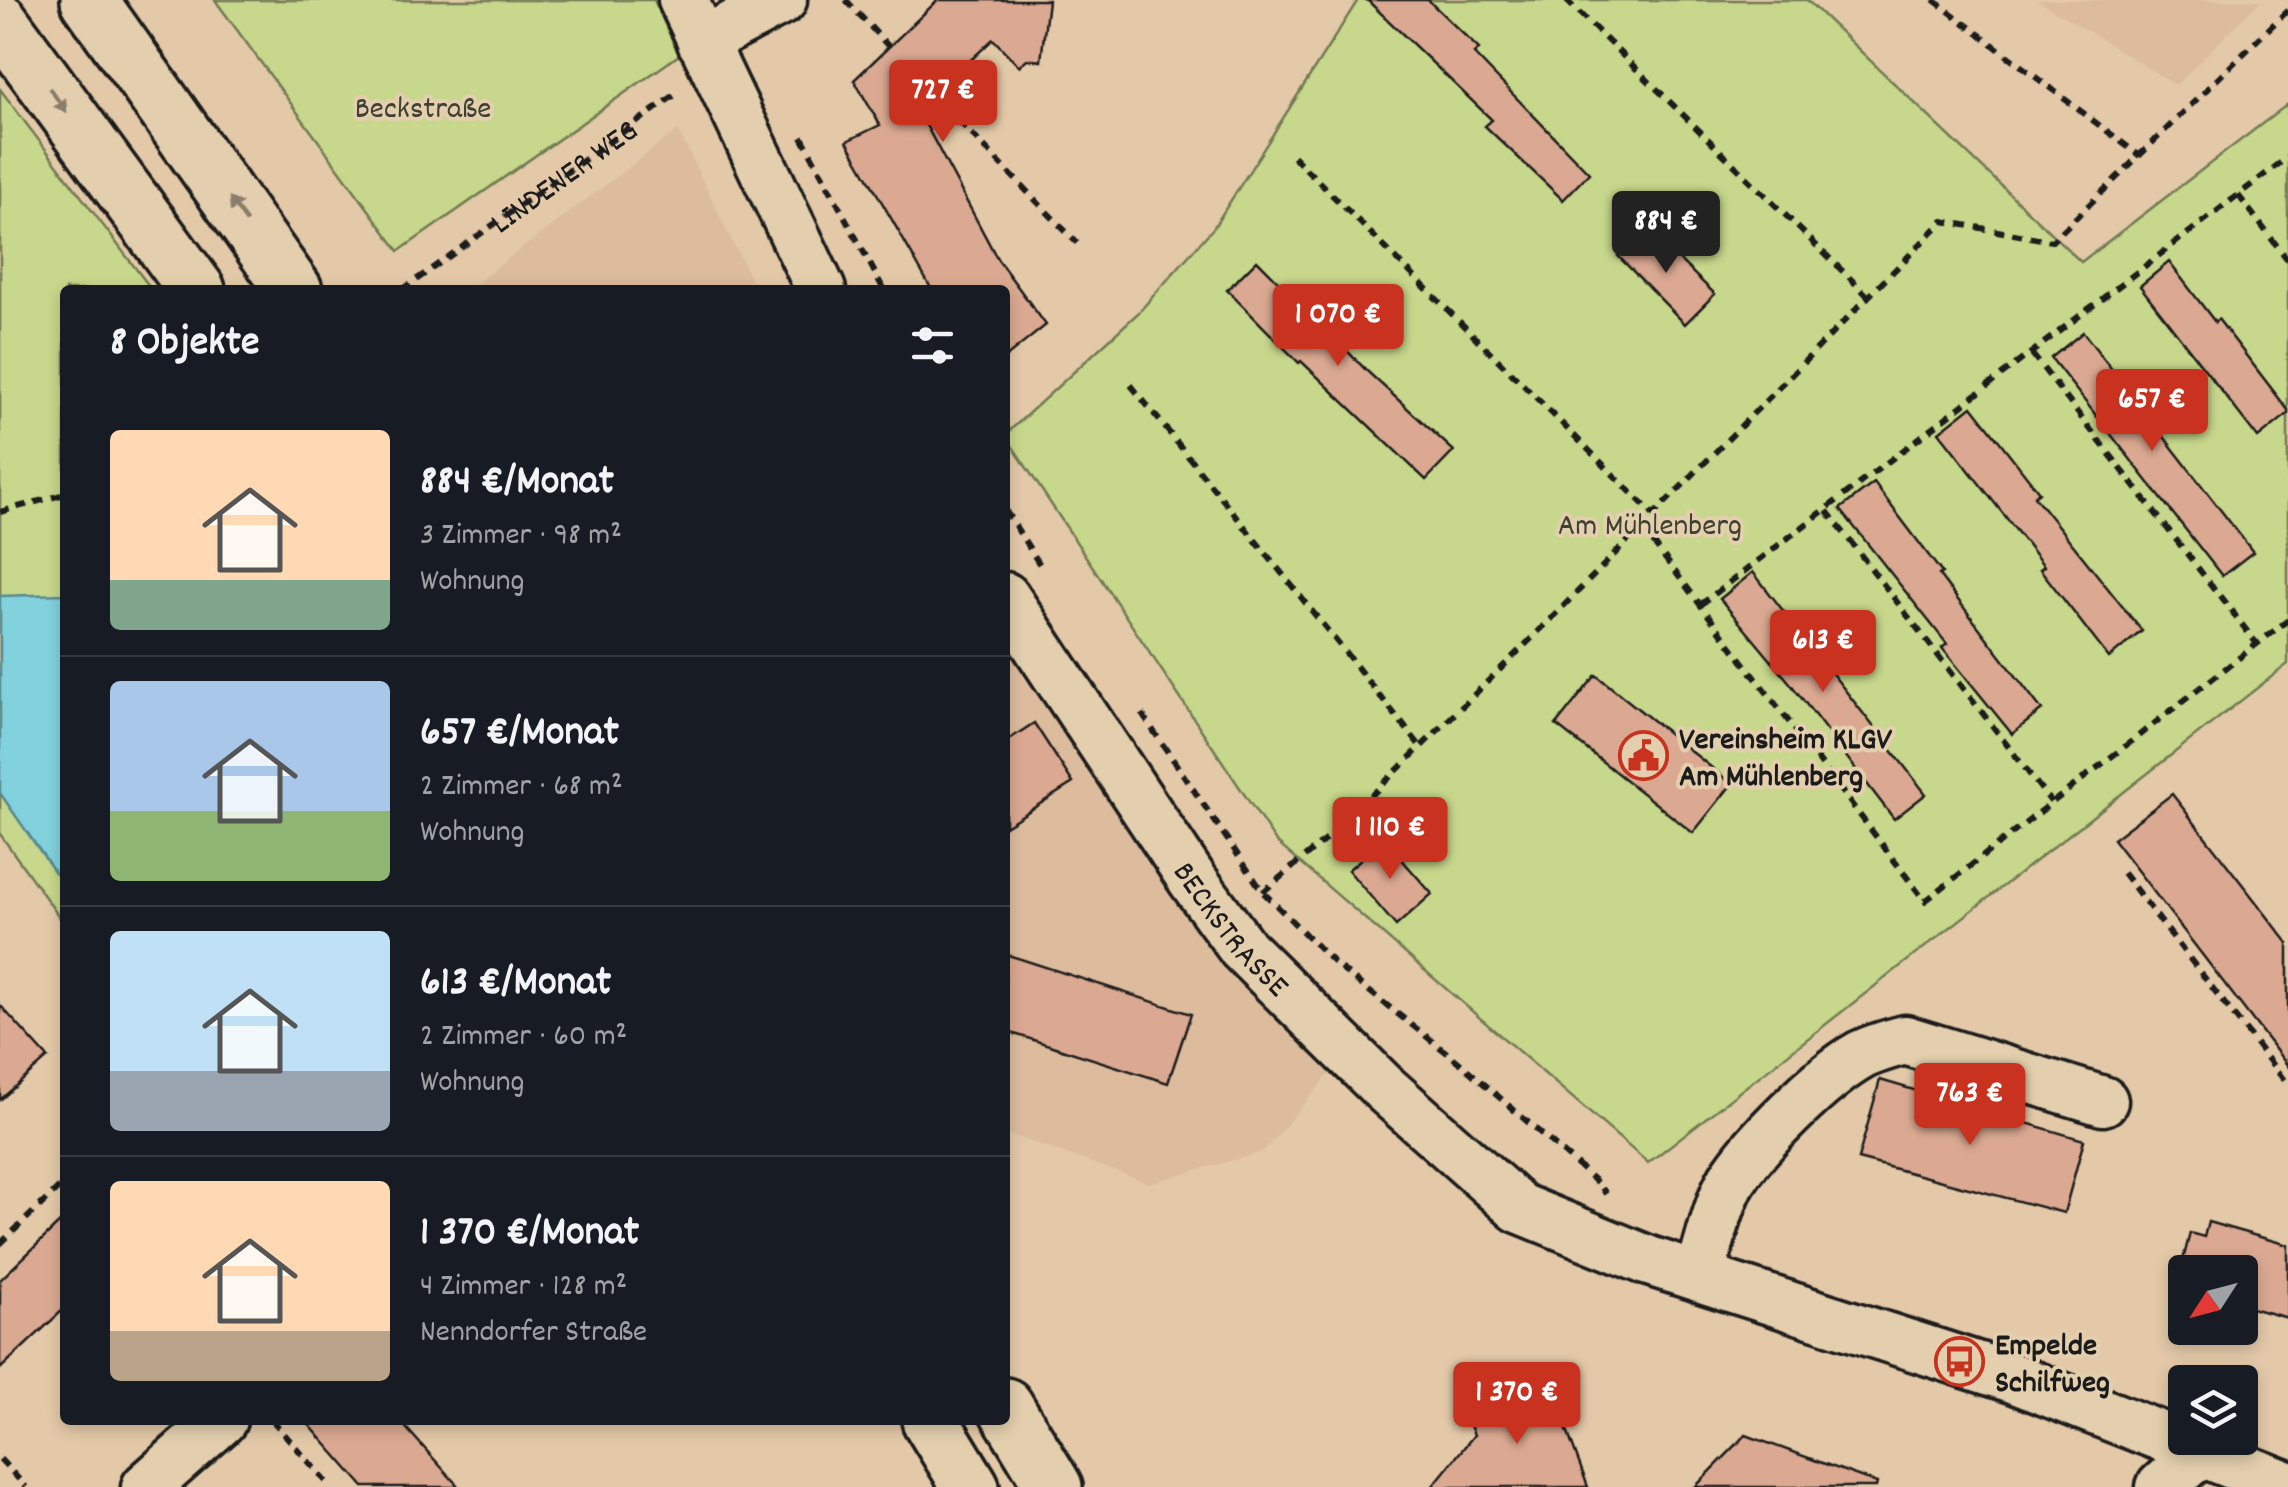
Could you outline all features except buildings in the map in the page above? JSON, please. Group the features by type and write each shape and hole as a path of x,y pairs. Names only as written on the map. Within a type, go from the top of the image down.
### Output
{"highway":[{"path":"89,0 290,285"},
{"path":"0,21 193,285"},
{"path":"1010,1414 1054,1487"},
{"path":"933,1425 971,1487"}],"street":[{"path":"782,0 692,21 819,285"},
{"name":"BECKSTRASSE","path":"1010,604 1192,880 1242,949 1384,1088 1519,1208 1649,1261 2012,1378 2168,1439"},
{"path":"1699,1276 1731,1182 1774,1130 1811,1094 1857,1058 1877,1048 1905,1040 2103,1100"},
{"path":"146,1487 216,1425"},
{"path":"2161,1487 2197,1455"},
{"name":"BECKSTRASSE","path":"2208,1455 2288,1486"}],"path":[{"path":"846,0 889,46"},
{"path":"1566,0 1870,298"},
{"path":"1934,0 2140,156"},
{"path":"1263,892 1332,834 1421,747 1655,516 1943,222 2052,241 2288,10"},
{"name":"LINDENER WEG","path":"409,285 683,90 692,21"},
{"path":"934,94 1077,243"},
{"path":"1293,156 1655,516"},
{"path":"1700,605 2288,157"},
{"path":"2238,195 2288,260"},
{"path":"2032,354 2257,644"},
{"path":"1132,385 1421,747"},
{"path":"0,512 60,495"},
{"path":"1826,511 2052,802"},
{"path":"1010,518 1046,573"},
{"path":"1642,528 1926,900 2288,620"},
{"path":"1133,700 1263,892 1336,965 1460,1063 1600,1185 1610,1200"},
{"path":"2123,873 2288,1085"},
{"path":"0,1244 60,1187"},
{"path":"276,1425 330,1487"},
{"path":"0,1459 26,1487"}],"shaded area":[{"path":"2037,0 2261,0 2176,85"},
{"path":"678,130 754,285 474,285"},
{"path":"1010,648 1122,814 1340,1062 1263,1152 1149,1183 1010,1135"}],"green space":[{"name":"Beckstraße","path":"215,0 654,0 679,55 399,251"},
{"name":"Am Mühlenberg","path":"1358,0 1807,0 2081,262 2288,104 2288,664 1648,1163 1276,842 1010,443 1010,430 1138,313 1214,227"},
{"path":"0,89 148,285 60,285 60,918 0,834"}],"water":[{"path":"60,594 60,880 0,793 0,596"}],"place":[{"name":"Vereinsheim KLGV Am Mühlenberg","path":"1644,755"},
{"name":"Empelde Schilfweg","path":"1960,1361"}]}
